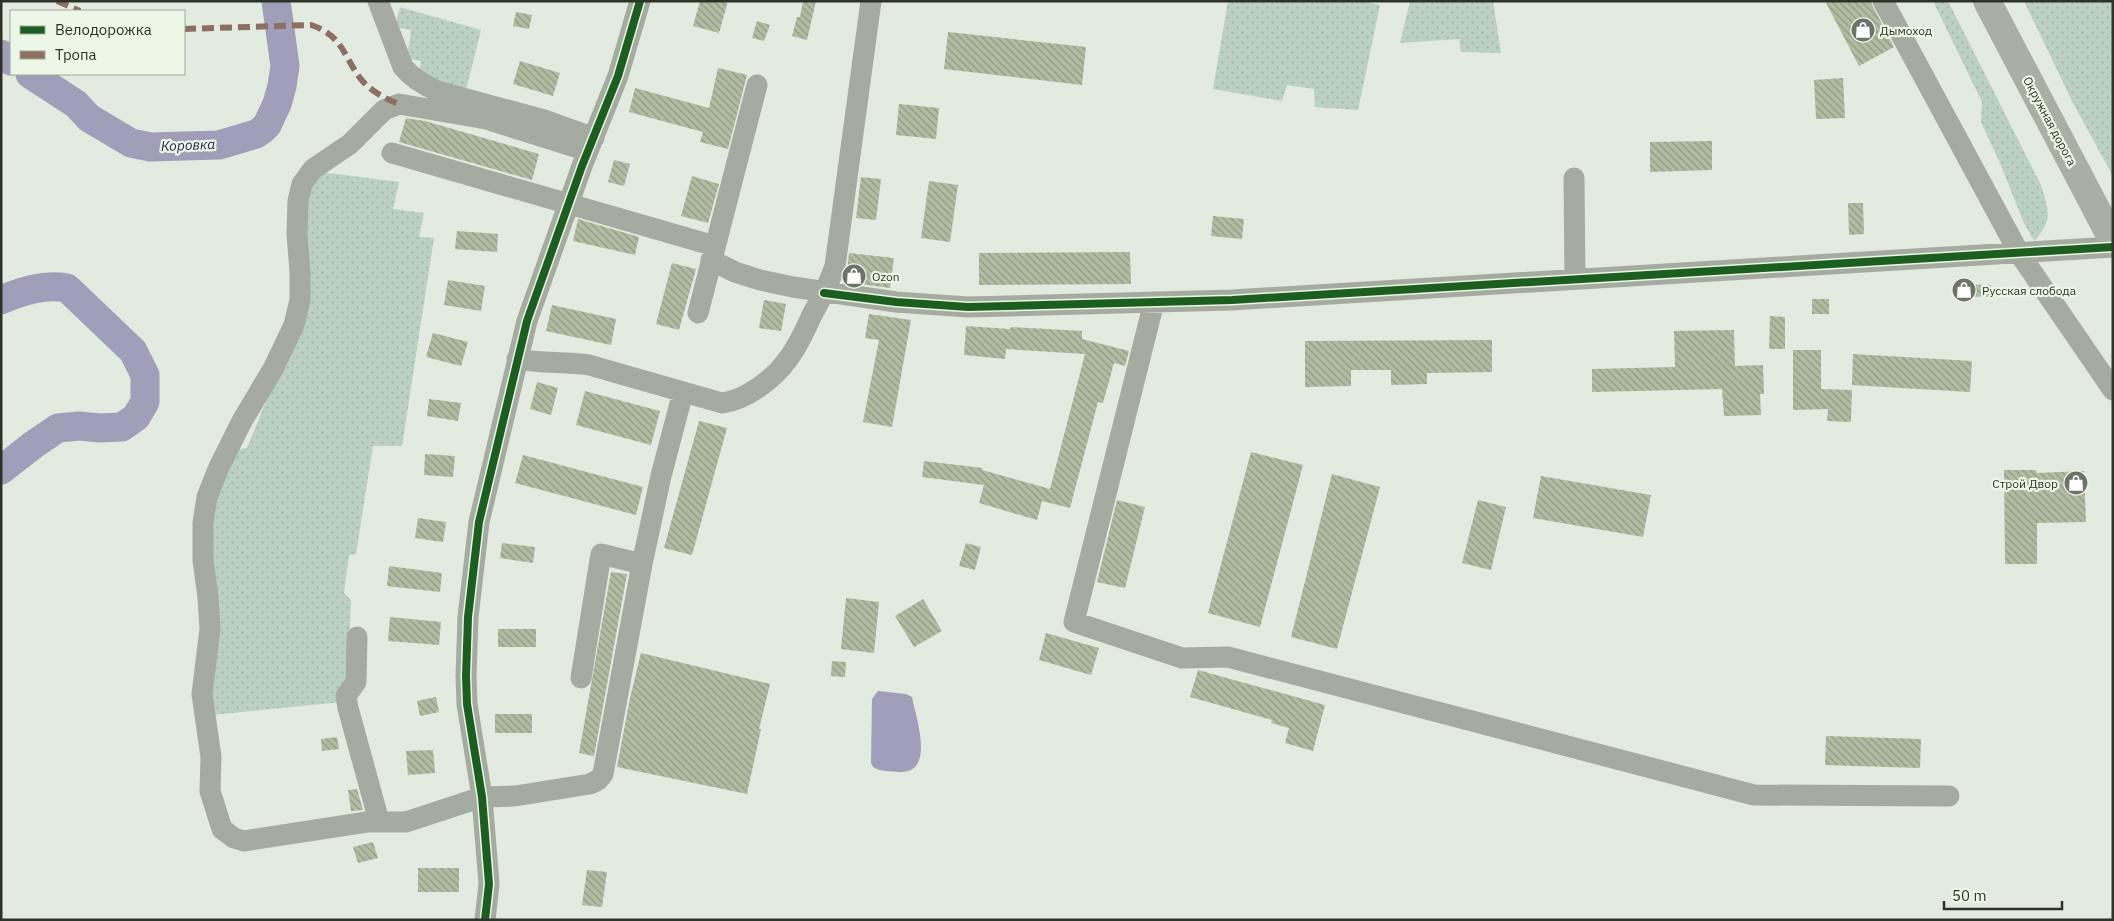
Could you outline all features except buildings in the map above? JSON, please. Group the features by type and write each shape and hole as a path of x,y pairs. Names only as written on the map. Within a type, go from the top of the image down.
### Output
{"main road":[{"name":"Окружная дорога","path":"1987,1 2113,241"}],"street":[{"path":"378,1 403,66 409,74 422,84 437,91 544,120 591,144"},
{"path":"484,920 489,884 482,797 468,704 466,668 468,617 479,522 527,321 568,205 618,76 640,1"},
{"path":"517,359 535,363 572,362 589,365 722,403 735,400 756,388 774,374 788,359 824,293 835,266 872,1"},
{"path":"1883,1 2019,253 2113,390"},
{"path":"698,313 757,85"},
{"path":"591,144 486,119 399,104 384,110 350,144 313,169 302,184 298,201 297,234 300,300 294,325 273,369 242,421 206,497 203,523 203,560 210,629 202,694 211,757 210,790 222,829 234,838 244,841 378,821 406,822 482,797 515,796 559,790 590,784 598,780 603,774 642,564 661,476 683,392"},
{"path":"392,153 568,205 713,253 735,272 760,280 824,293 896,302 968,307 1232,300 2113,247"},
{"path":"1574,178 1575,279"},
{"path":"1154,302 1074,622 1182,658 1228,657 1754,795 1949,796"},
{"path":"580,678 601,554 642,564"},
{"path":"356,637 356,682 346,696 378,821"}],"green space":[{"path":"1228,1 1364,1 1380,5 1358,110 1315,107 1314,89 1287,85 1282,101 1213,89"},
{"path":"1410,1 1493,1 1501,53 1461,52 1459,39 1400,43"},
{"path":"1933,1 1948,1 2041,185 2048,214 2045,227 2034,241 2023,221 1981,122 1982,102"},
{"path":"2024,1 2113,1 2113,176 2073,103"},
{"path":"400,7 481,30 466,90 419,75 421,61 407,59 411,30 395,27"},
{"path":"321,172 399,182 393,209 424,213 419,237 434,238 402,446 373,446 356,554 349,555 344,593 351,600 348,685 342,702 212,715 211,556 213,498 235,450 247,448 272,387 294,342 304,202"}],"shaded area":[{"path":"878,691 906,694 912,697 921,743 917,764 910,770 899,772 882,771 873,767 871,763 872,699"}],"waterway":[{"name":"Коровка","path":"32,75 76,104 89,118 131,143 150,147 219,145 256,134 267,125 277,104 282,86 285,66 276,1"},
{"name":"Коровка","path":"1,54 10,60"},
{"name":"Коровка","path":"1,300 33,289 67,288 133,351 145,375 145,402 136,417 122,427 100,428 79,426 58,428 1,470"}],"marked path":[{"path":"57,1 78,10"},
{"path":"185,29 311,25 321,29 336,40 354,70 368,86 383,97 399,104"}],"cycle path":[{"path":"485,920 489,884 482,797 467,704 466,676 468,617 479,522 527,321 582,166 618,76 640,1"},
{"path":"824,293 896,302 968,307 1232,300 2113,247"}],"place":[{"name":"Дымоход","path":"1863,30"},
{"name":"Ozon","path":"854,276"},
{"name":"Русская слобода","path":"1964,290"},
{"name":"Строй Двор","path":"2076,483"}]}
